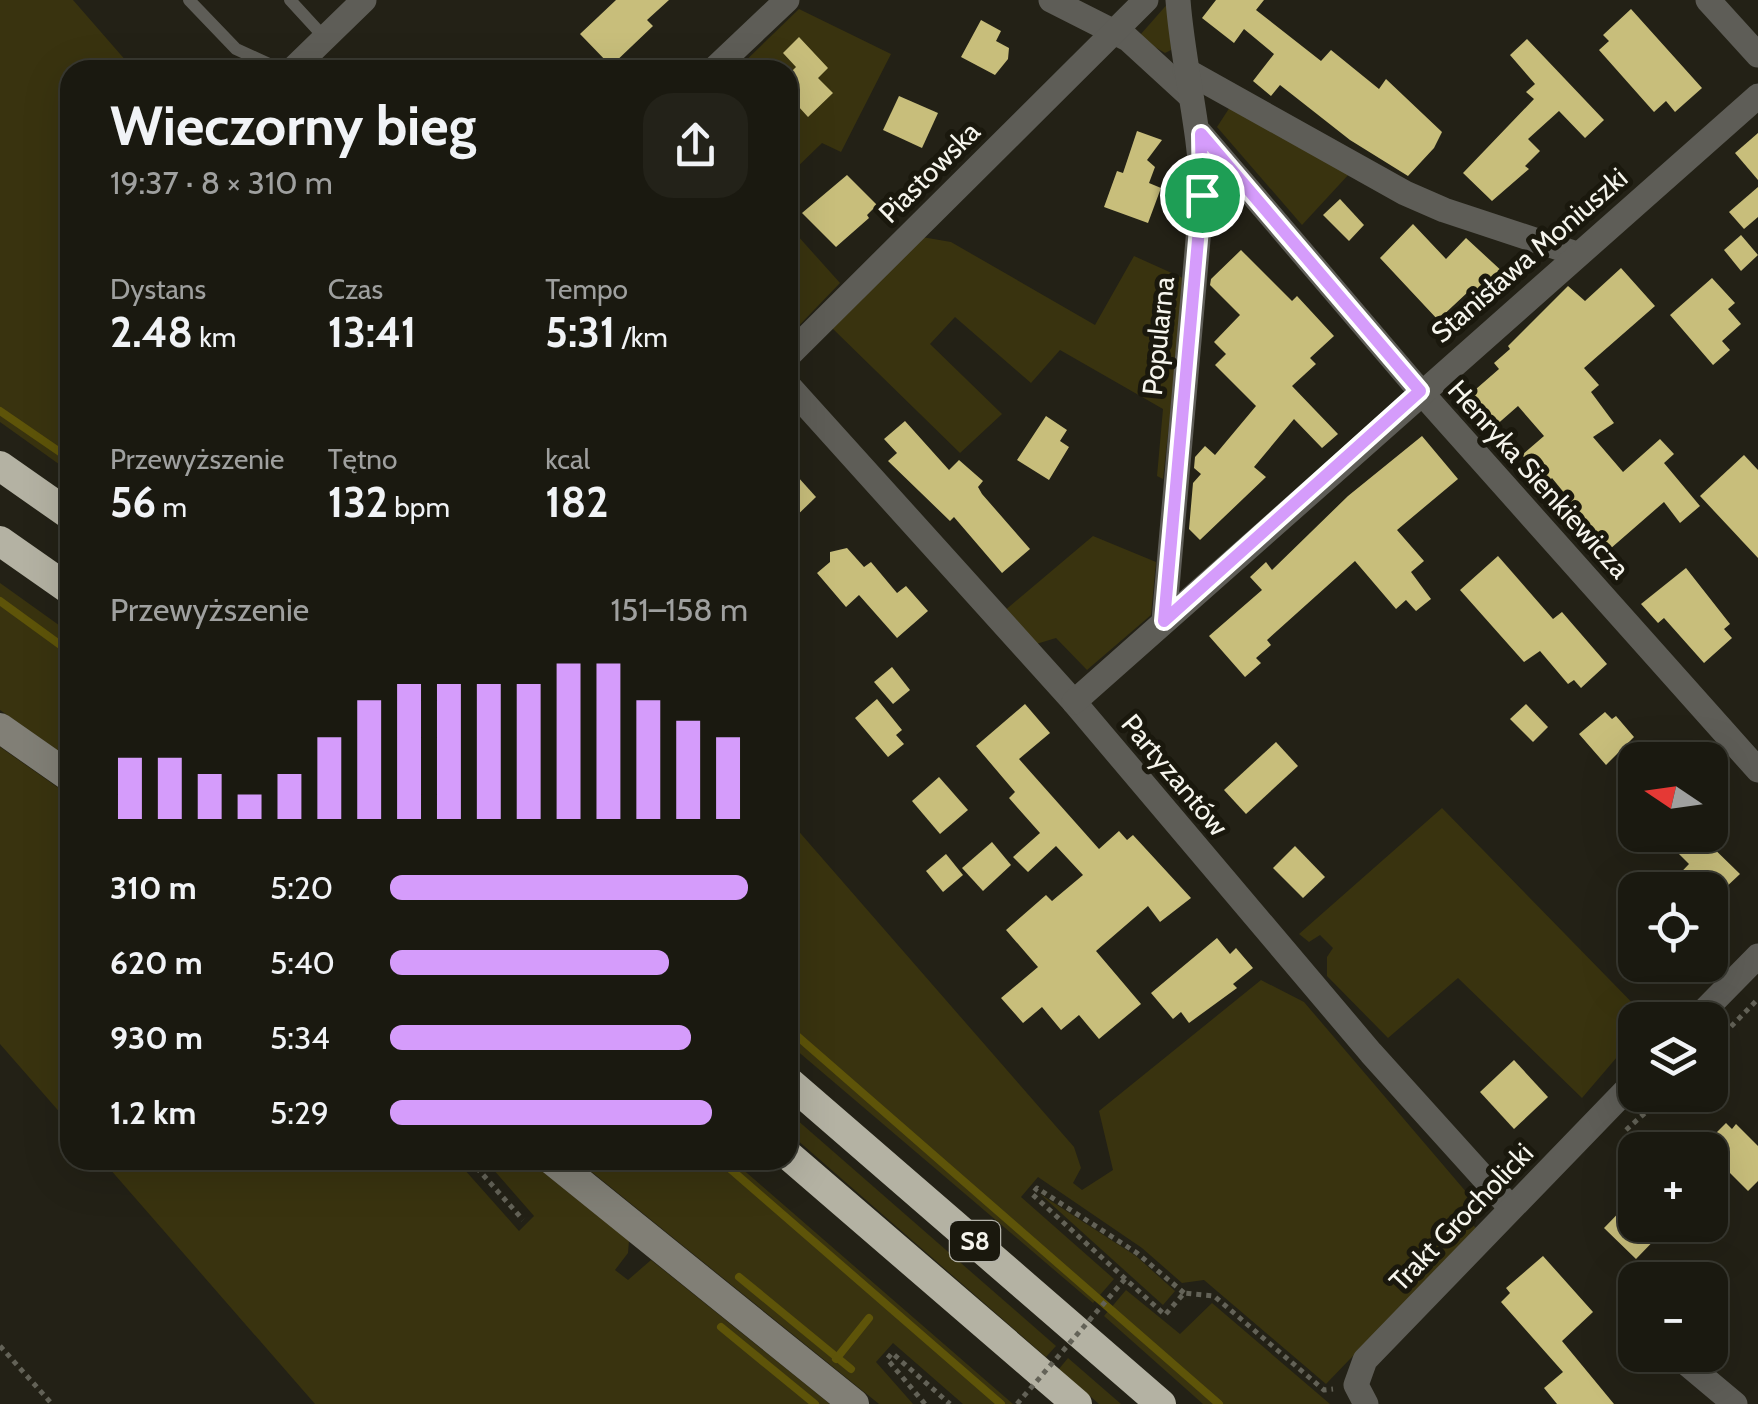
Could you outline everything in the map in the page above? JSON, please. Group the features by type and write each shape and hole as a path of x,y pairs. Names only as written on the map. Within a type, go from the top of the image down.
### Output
{"highway":[{"path":"0,466 60,507"},
{"path":"0,541 60,583"},
{"name":"S8","path":"798,1090 1161,1404"},
{"name":"S8","path":"798,1164 1077,1404"}],"street":[{"path":"299,60 364,0"},
{"path":"724,60 787,0"},
{"path":"1052,0 1112,30 1187,82 1418,199 1577,254"},
{"name":"Piastowska","path":"798,346 1146,0"},
{"name":"Popularna","path":"1164,621 1202,195 1201,134 1187,82 1178,0"},
{"path":"1708,0 1758,55"},
{"name":"Stanisława Moniuszki","path":"1074,702 1420,391 1758,96"},
{"name":"Henryka Sienkiewicza","path":"1201,134 1420,391 1758,770"},
{"name":"Partyzantów","path":"798,396 1074,702 1371,1053 1511,1208"},
{"path":"0,728 60,770"},
{"path":"1713,1002 1758,956"},
{"name":"Trakt Grocholicki","path":"1361,1395 1365,1360 1618,1099"},
{"path":"564,1170 854,1404"},
{"path":"1697,1372 1735,1404"}],"lane":[{"path":"188,0 236,48 264,60"},
{"path":"290,0 324,38"}],"path":[{"path":"1728,1030 1758,999"},
{"path":"479,1170 523,1220"},
{"path":"1184,1294 1166,1315 1032,1194 1036,1188 1137,1253 1184,1294 1214,1296 1324,1390 1361,1395"},
{"path":"1016,1404 1125,1279"},
{"path":"0,1346 52,1404"},
{"path":"925,1404 887,1360 892,1354 950,1404"}],"shaded area":[{"path":"0,0 73,0 125,60 60,60 60,465 0,422"},
{"path":"1170,1 1171,50 1165,53 1143,40 1141,34"},
{"path":"799,9 891,54 841,152 822,143 798,166 798,60 746,60"},
{"path":"1230,107 1350,173 1302,225 1217,127"},
{"path":"798,236 840,283 798,327"},
{"path":"922,237 951,242 1095,325 1134,256 1185,279 1163,479 1157,476 1163,409 1060,350 1031,383 955,317 930,344 1002,414 960,453 831,327"},
{"path":"1093,536 1156,562 1151,615 1087,670 1056,638 1033,645 1003,612"},
{"path":"0,583 60,626 60,752 0,710"},
{"path":"0,747 60,789 60,1113 0,1044"},
{"path":"1442,808 1631,1002 1618,1002 1618,1056 1582,1098 1458,978 1388,1038 1327,976 1327,957 1333,948 1320,935 1309,942 1299,934"},
{"path":"798,830 1074,1147 1081,1168 1073,1183 1082,1190 1113,1170 1099,1111 1261,980 1304,1002 1479,1207 1470,1222 1476,1228 1326,1384 1204,1280 1182,1283 1142,1248 1038,1177 1021,1197 1114,1279 1093,1303 798,1052"},
{"path":"798,1121 1056,1346 1046,1357 798,1141"},
{"path":"111,1170 465,1170 519,1231 534,1216 494,1170 540,1170 629,1241 628,1253 615,1270 628,1280 651,1260 830,1404 315,1404"},
{"path":"589,1170 744,1170 1013,1404 963,1404 893,1343 876,1362 913,1404 879,1404"},
{"path":"1040,1194 1136,1256 1175,1291 1163,1305"},
{"path":"1126,1290 1180,1334 1212,1303 1330,1404 1203,1404 1104,1316"},
{"path":"1068,1358 1121,1404 1099,1404 1059,1369"}],"building":[{"path":"616,0 669,0 647,20 653,26 617,60 605,60 580,34"},
{"path":"1216,0 1264,0 1256,10 1321,61 1331,50 1379,89 1386,79 1442,132 1434,148 1408,176 1350,140 1280,85 1271,96 1253,81 1274,54 1244,29 1234,43 1202,18"},
{"path":"1631,9 1702,88 1675,112 1666,101 1654,112 1599,50 1609,41 1603,35"},
{"path":"981,20 1001,31 996,41 1009,48 1008,59 995,75 961,57"},
{"path":"799,37 828,68 818,78 833,93 808,117 798,106 798,60 790,60 783,53"},
{"path":"1527,39 1604,120 1585,138 1559,111 1528,139 1540,151 1525,166 1529,169 1492,201 1463,173 1534,99 1526,92 1535,84 1510,55"},
{"path":"899,96 938,113 922,148 883,130"},
{"path":"1137,131 1162,140 1147,160 1155,167 1149,183 1161,188 1148,223 1104,207 1117,171 1123,173"},
{"path":"1758,133 1758,180 1735,153"},
{"path":"847,175 877,205 867,215 869,218 836,247 802,213"},
{"path":"1758,187 1758,217 1744,229 1729,212"},
{"path":"1340,199 1364,225 1349,241 1323,215"},
{"path":"1413,224 1446,259 1466,238 1505,274 1491,289 1485,284 1474,295 1469,291 1438,320 1380,258"},
{"path":"1741,235 1758,255 1741,271 1724,250"},
{"path":"1241,250 1292,301 1297,296 1334,336 1310,358 1316,364 1292,386 1338,434 1322,448 1294,419 1254,467 1266,477 1200,540 1189,529 1193,483 1201,474 1194,468 1195,457 1205,446 1215,455 1256,406 1215,365 1226,354 1214,342 1240,315 1210,285 1211,279"},
{"path":"1621,268 1655,306 1584,368 1599,385 1591,392 1614,423 1593,437 1623,472 1660,439 1674,454 1664,463 1700,506 1680,523 1664,502 1610,549 1552,478 1547,483 1522,455 1544,436 1518,406 1494,427 1468,396 1499,369 1494,363 1510,349 1508,346 1568,286 1585,301"},
{"path":"1712,278 1735,303 1728,309 1741,324 1722,341 1730,350 1713,365 1670,315"},
{"path":"1046,416 1067,430 1060,441 1069,447 1049,480 1017,460"},
{"path":"905,421 949,470 959,460 983,481 978,487 982,494 1030,549 1002,573 954,517 950,521 888,461 897,453 884,439"},
{"path":"1422,436 1458,479 1397,530 1424,561 1411,572 1431,599 1416,611 1406,600 1396,609 1355,561 1267,640 1271,645 1256,658 1261,663 1245,677 1209,636 1262,590 1250,577 1266,562 1272,570 1348,496"},
{"path":"1744,455 1758,470 1758,558 1700,496"},
{"path":"798,477 816,497 798,514"},
{"path":"847,548 864,567 871,562 897,593 906,586 928,611 897,638 859,595 846,607 817,573 830,562 830,552"},
{"path":"1498,556 1553,619 1562,612 1607,664 1581,688 1574,680 1568,684 1540,651 1524,662 1460,590"},
{"path":"1686,568 1730,624 1724,629 1732,638 1704,663 1664,618 1658,623 1641,604"},
{"path":"892,667 910,690 893,704 874,682"},
{"path":"877,699 902,730 896,735 904,744 888,757 855,718"},
{"path":"1025,704 1050,733 1019,759 1099,849 1119,831 1127,840 1133,835 1191,898 1160,922 1148,906 1096,951 1141,1004 1099,1039 1079,1015 1061,1030 1042,1007 1023,1023 1001,998 1038,967 1006,930 1046,895 1052,901 1083,875 1056,846 1028,872 1013,857 1040,833 1009,798 1015,792 976,746"},
{"path":"1526,704 1548,727 1533,742 1510,719"},
{"path":"1605,712 1612,719 1616,716 1634,737 1629,742 1618,742 1618,753 1606,765 1579,734"},
{"path":"1276,742 1298,766 1246,814 1224,790"},
{"path":"939,777 968,810 940,834 912,801"},
{"path":"992,842 1011,865 983,891 962,868"},
{"path":"1295,846 1325,877 1303,898 1273,868"},
{"path":"1677,852 1717,852 1740,874 1728,885 1728,872 1681,872 1689,864"},
{"path":"946,854 963,875 943,892 926,871"},
{"path":"1217,938 1230,954 1236,948 1253,968 1233,984 1237,988 1189,1023 1181,1012 1173,1019 1151,993"},
{"path":"1514,1060 1548,1097 1514,1129 1480,1092"},
{"path":"1726,1123 1732,1129 1736,1124 1758,1146 1758,1181 1748,1191 1728,1171 1728,1132 1717,1132"},
{"path":"1618,1214 1618,1242 1604,1228"},
{"path":"1618,1242 1652,1242 1636,1259"},
{"path":"1543,1256 1593,1312 1562,1341 1614,1404 1557,1404 1544,1388 1563,1372 1501,1302 1510,1293 1506,1288"}],"waterway":[{"path":"0,411 60,452"},
{"path":"0,601 60,645"},
{"path":"798,1037 1219,1404"},
{"path":"732,1170 1001,1404"},
{"path":"739,1277 851,1369"},
{"path":"836,1359 869,1318"},
{"path":"721,1327 815,1404"}],"route":[{"path":"1201,134 1420,391 1164,621 1176,465 1202,195 1201,134"}]}
